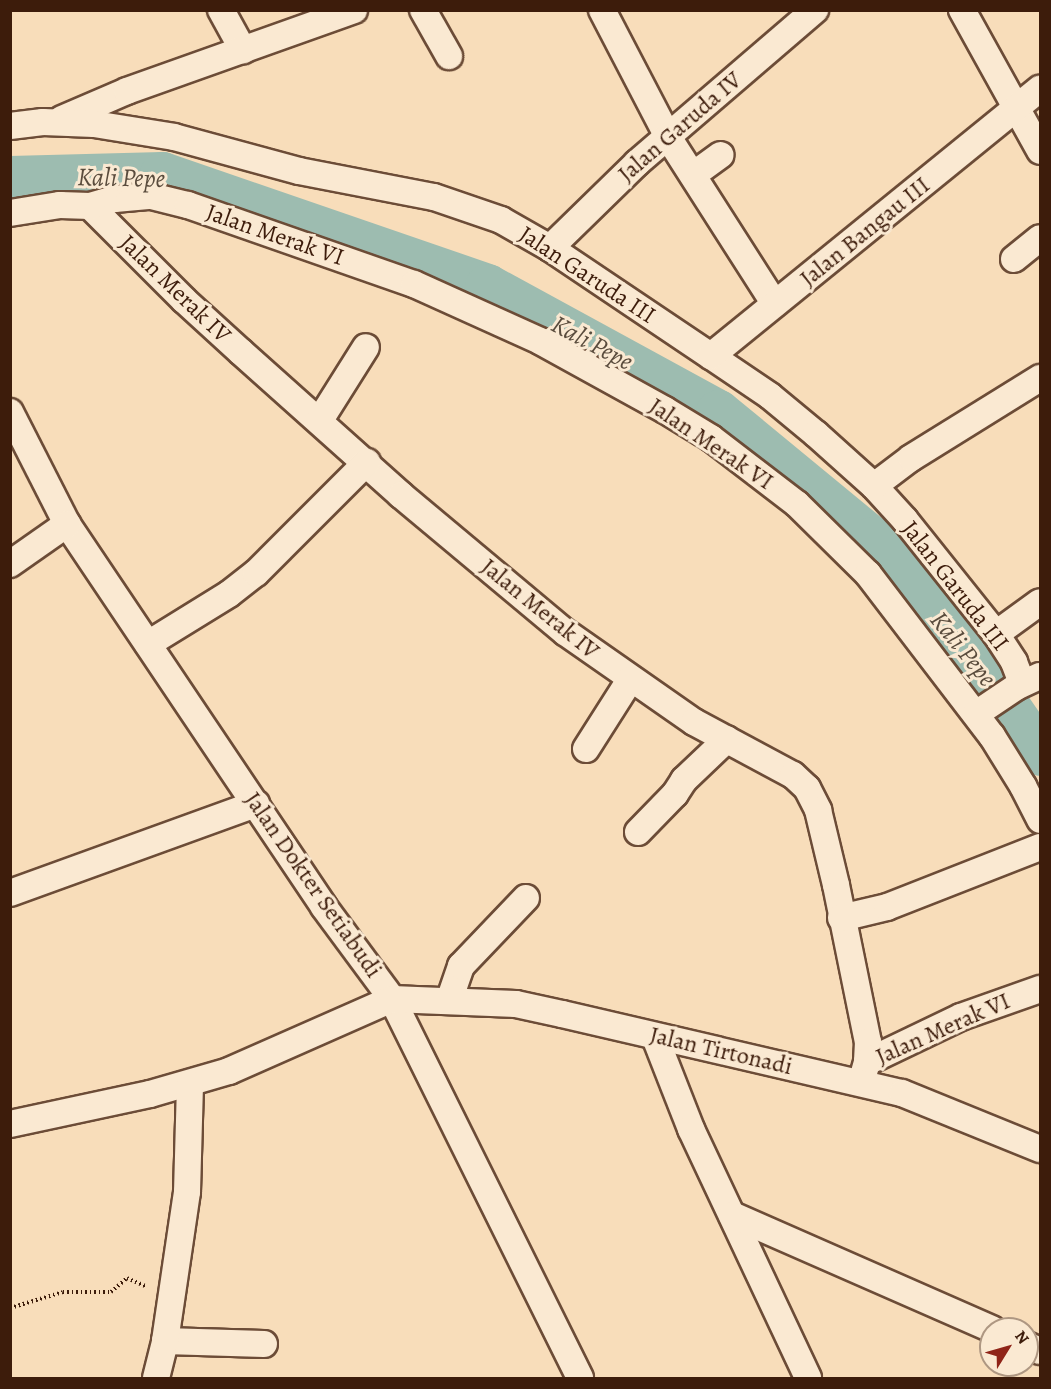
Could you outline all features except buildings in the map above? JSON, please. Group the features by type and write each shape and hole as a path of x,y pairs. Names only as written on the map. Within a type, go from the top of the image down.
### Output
{"street":[{"path":"221,10 243,50"},
{"path":"58,122 127,91 354,10"},
{"path":"423,10 449,56"},
{"path":"602,10 668,137 776,304"},
{"name":"Jalan Garuda IV","path":"550,248 590,207 814,10"},
{"path":"962,10 1041,151"},
{"name":"Jalan Bangau III","path":"711,356 1041,90"},
{"name":"Jalan Garuda III","path":"10,126 58,122 94,124 174,137 310,174 434,197 501,220 550,248 770,396 874,486 905,520 996,634 1014,662 1009,693"},
{"path":"693,175 720,155"},
{"name":"Jalan Merak VI","path":"10,213 60,205 90,206 115,200 151,196 188,206 414,284 540,341 665,410 711,438 797,504 868,574 1009,693 1023,786 1041,820"},
{"name":"Jalan Merak IV","path":"90,206 184,300 556,625 630,680 694,722 793,775 807,788 818,810 826,841 868,1042 864,1073"},
{"path":"1014,259 1041,238"},
{"path":"320,420 366,347"},
{"path":"874,486 911,458 1041,378"},
{"name":"Jalan Dokter Setiabudi","path":"10,412 67,524 324,907 392,999 580,1378"},
{"path":"148,644 229,594 256,573 367,462"},
{"path":"10,564 67,524"},
{"path":"996,634 1041,602"},
{"path":"586,749 630,680"},
{"path":"638,832 675,794 684,780 727,739"},
{"path":"10,893 256,804"},
{"path":"841,918 887,907 1041,847"},
{"path":"449,1001 461,966 526,898"},
{"name":"Jalan Merak VI","path":"864,1073 961,1017 1041,988"},
{"path":"10,1124 190,1084 229,1071 392,999"},
{"name":"Jalan Tirtonadi","path":"392,999 516,1004 655,1036 864,1073 902,1093 1041,1149"},
{"path":"655,1036 690,1129 808,1378"},
{"path":"156,1378 165,1341 187,1192 190,1084"},
{"path":"732,1215 979,1323"},
{"path":"165,1341 264,1344"}],"path":[{"path":"10,1308 63,1292 111,1292 127,1278 171,1298"}],"waterway":[{"name":"Kali Pepe","path":"10,178 162,174 487,286 718,412 872,539 982,669 1040,753"}]}
